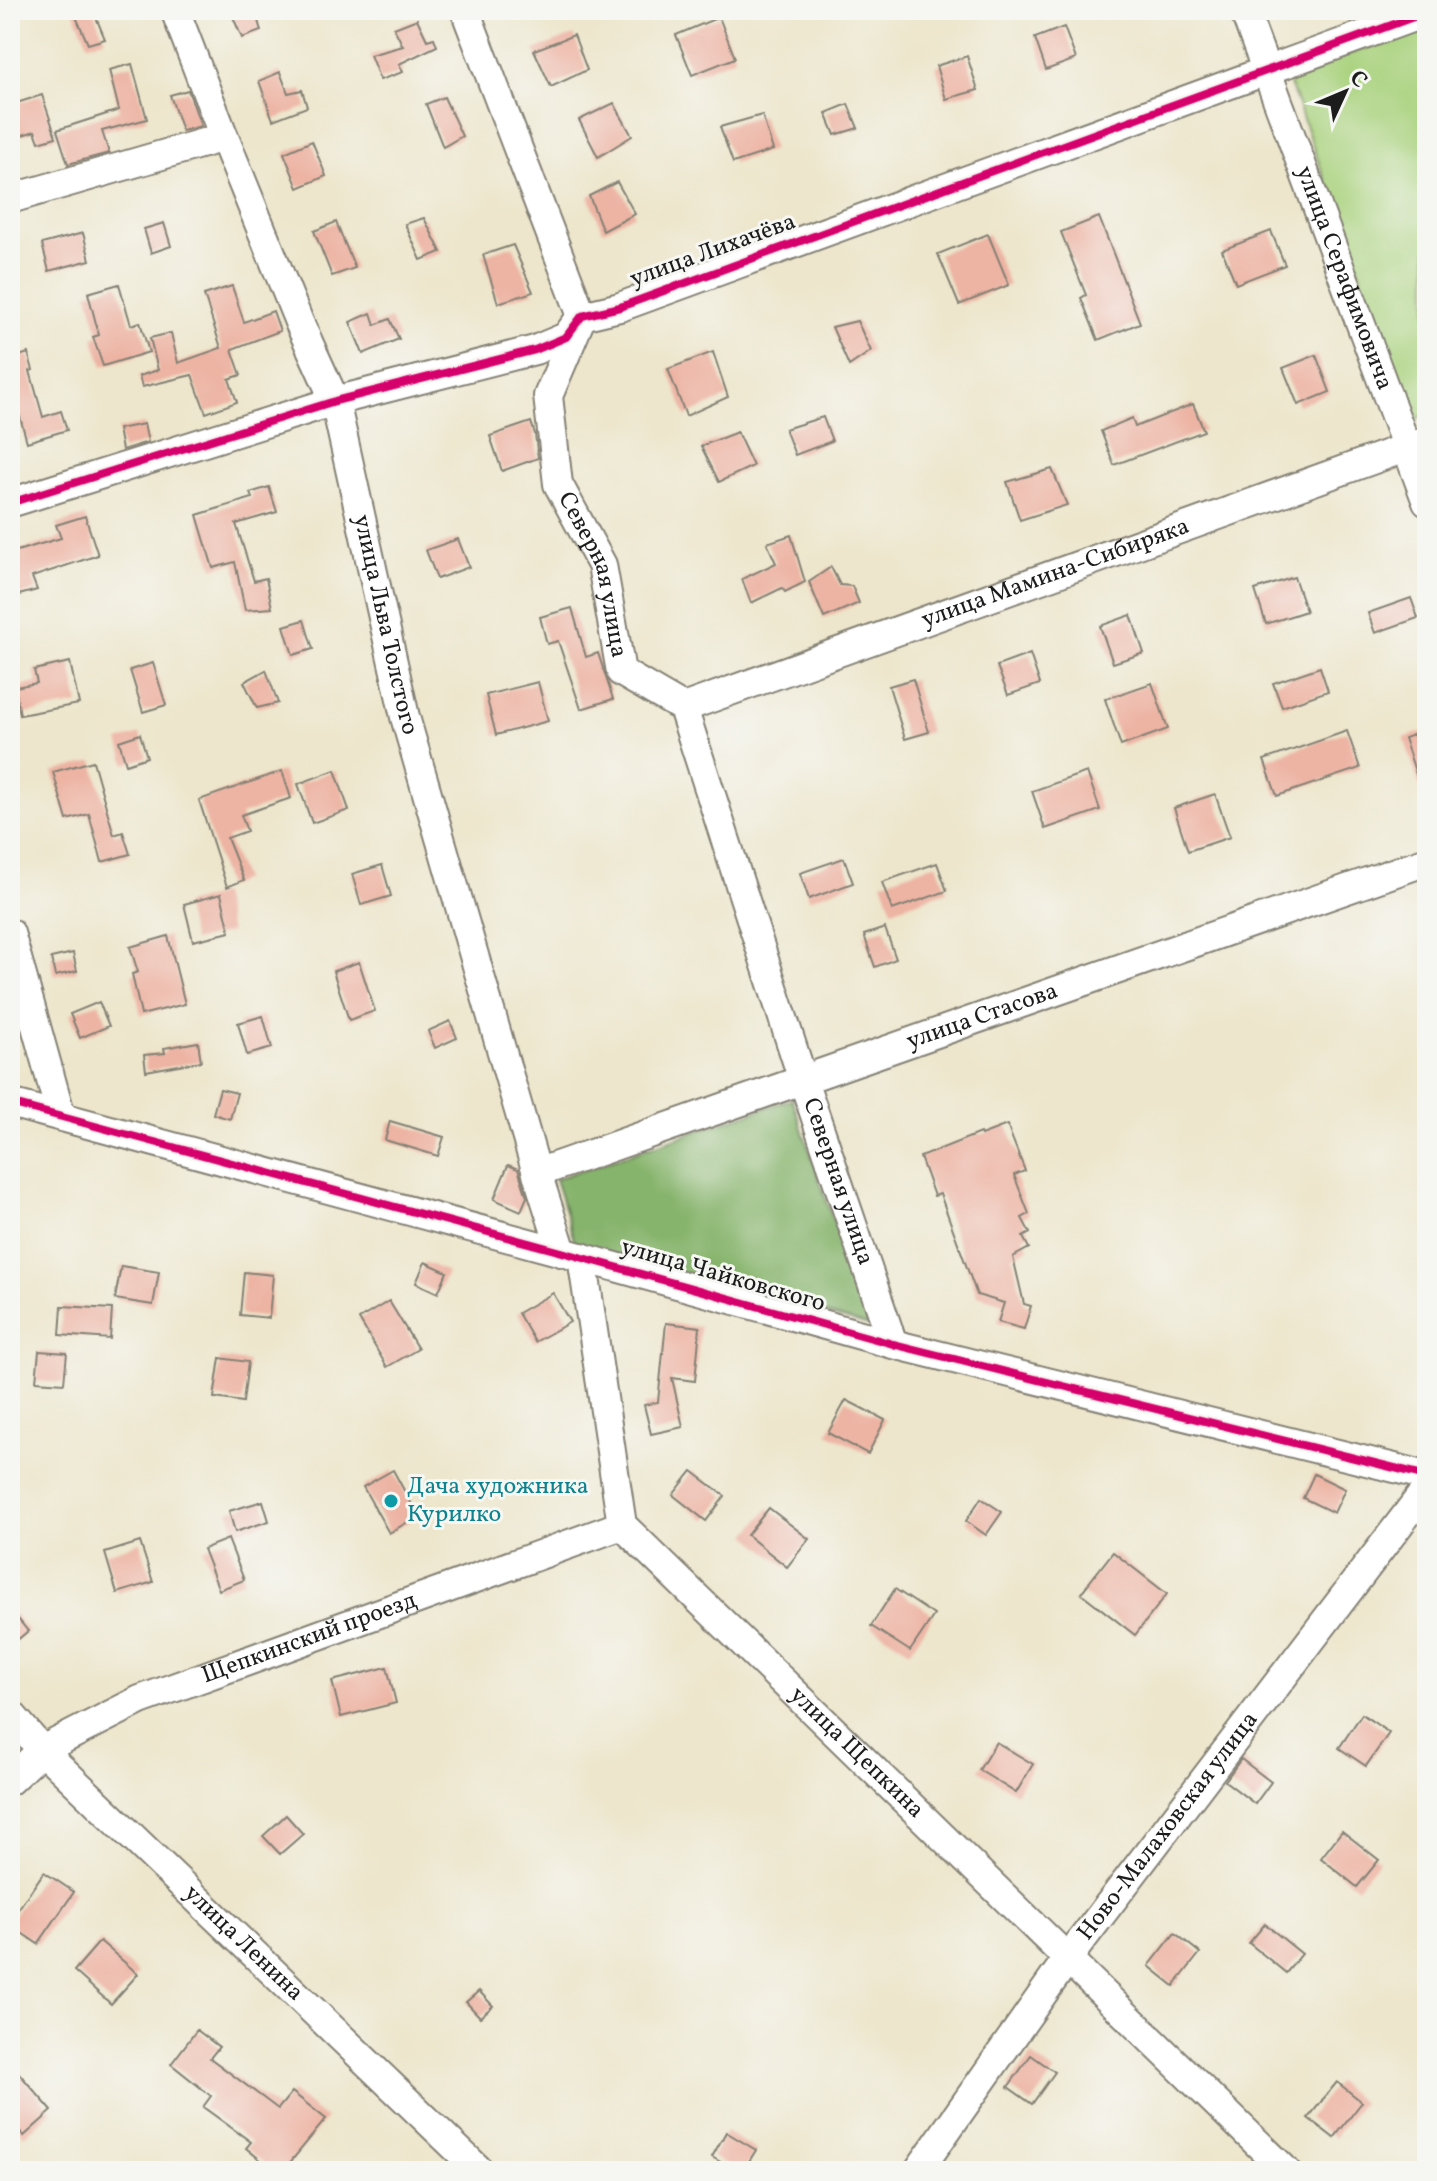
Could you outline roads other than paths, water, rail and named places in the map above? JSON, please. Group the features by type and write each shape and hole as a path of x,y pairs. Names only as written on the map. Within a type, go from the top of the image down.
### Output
{"street":[{"name":"улица Льва Толстого","path":"175,10 299,322 335,401 405,717 537,1173 572,1254"},
{"path":"465,10 582,316"},
{"name":"улица Серафимовича","path":"1244,10 1417,444 1427,502"},
{"name":"улица Лихачёва","path":"10,503 335,401 535,350 566,337 582,316 620,307 1427,12"},
{"path":"10,199 224,137"},
{"name":"Северная улица","path":"582,316 548,396 558,484 602,565 621,672 683,708 803,1080 893,1344"},
{"name":"улица Мамина-Сибиряка","path":"683,708 1417,444"},
{"name":"улица Стасова","path":"537,1173 1427,861"},
{"path":"10,933 61,1116"},
{"name":"улица Чайковского","path":"10,1103 893,1344 1427,1476"},
{"path":"572,1254 622,1525"},
{"name":"Ново-Малаховская улица","path":"918,2171 1068,1958 1427,1488"},
{"name":"Щепкинский проезд","path":"10,1780 42,1750 140,1700 622,1525"},
{"name":"улица Щепкина","path":"622,1525 1286,2171"},
{"name":"улица Ленина","path":"10,1713 42,1750 480,2171"}],"place":[{"name":"Дача художника Курилко","path":"391,1501"}]}
